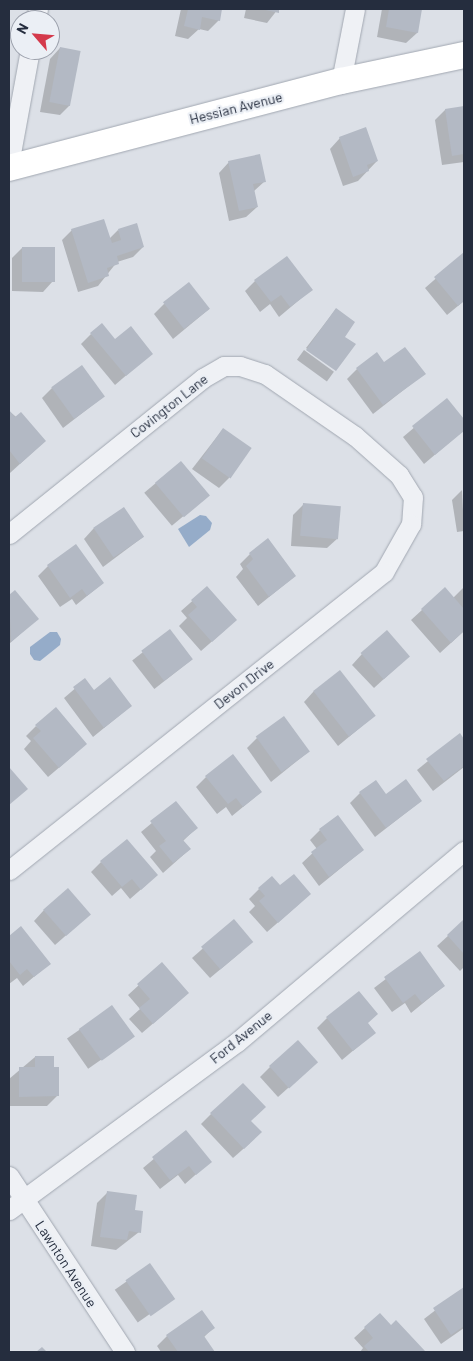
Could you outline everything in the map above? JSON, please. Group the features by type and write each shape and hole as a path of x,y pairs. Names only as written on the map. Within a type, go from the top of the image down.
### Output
{"main road":[{"name":"Hessian Avenue","path":"9,168 341,81 464,55"}],"street":[{"path":"341,81 355,9"},
{"path":"9,164 28,60"},
{"name":"Covington Lane","path":"9,534 203,378 224,366 240,366 265,374 355,436 389,466"},
{"name":"Devon Drive","path":"9,870 384,572 411,524 413,497 389,466"},
{"name":"Ford Avenue","path":"16,1205 236,1042 464,851"},
{"name":"Lawnton Avenue","path":"9,1176 16,1205 125,1352"}],"water":[{"path":"200,515 206,516 212,523 210,530 189,547 178,529"},
{"path":"50,632 57,632 61,639 60,645 40,661 34,660 30,654 30,647"}],"building":[{"path":"188,9 222,9 220,21 202,17 200,30 184,26"},
{"path":"261,9 279,9 279,13"},
{"path":"389,9 422,9 418,33 386,27"},
{"path":"60,47 81,51 70,106 49,102 57,60 60,60"},
{"path":"464,106 464,154 452,156 445,109"},
{"path":"366,127 378,161 367,165 369,171 353,177 339,137"},
{"path":"260,154 266,182 253,184 258,207 239,211 228,161"},
{"path":"104,219 112,243 121,240 118,229 137,223 144,247 117,256 119,264 107,268 109,276 88,283 71,229"},
{"path":"22,247 55,247 55,282 22,282"},
{"path":"464,252 464,301 458,306 434,277"},
{"path":"287,256 313,290 290,307 281,295 271,302 254,280"},
{"path":"189,282 210,309 184,329 163,302"},
{"path":"336,308 355,322 345,337 356,344 336,371 306,350"},
{"path":"102,323 115,339 131,326 153,354 126,376 90,333"},
{"path":"405,347 426,374 383,405 356,368 377,352 384,362"},
{"path":"82,365 105,397 74,419 51,387"},
{"path":"447,398 464,419 464,431 435,455 412,426"},
{"path":"9,410 15,417 21,412 46,441 20,464 9,450"},
{"path":"223,428 252,448 230,478 202,458"},
{"path":"181,461 210,495 184,517 155,483"},
{"path":"303,503 341,506 338,539 300,536"},
{"path":"124,507 144,537 113,558 93,528"},
{"path":"268,538 296,576 269,597 246,566 253,559 249,553"},
{"path":"76,544 104,583 87,596 82,589 70,598 47,565"},
{"path":"207,586 237,620 212,642 188,615 197,607 191,600"},
{"path":"445,587 464,609 464,631 451,643 421,609"},
{"path":"15,590 39,619 11,642 9,595"},
{"path":"170,629 193,659 164,681 141,651"},
{"path":"387,630 410,656 384,679 361,653"},
{"path":"340,670 376,716 349,737 313,691"},
{"path":"110,677 132,706 104,728 73,687 85,678 94,690"},
{"path":"56,707 87,744 59,768 33,738 41,731 35,725"},
{"path":"284,716 310,752 282,772 256,737"},
{"path":"460,733 464,739 464,766 444,781 426,759"},
{"path":"233,754 262,792 243,807 236,798 228,804 205,776"},
{"path":"9,767 28,789 9,805"},
{"path":"406,779 422,801 386,828 359,792 376,780 386,794"},
{"path":"176,801 198,828 183,840 191,849 173,863 159,846 166,841 150,821"},
{"path":"338,815 364,850 329,877 311,852 327,840 319,829"},
{"path":"127,839 158,875 141,890 132,879 122,887 100,861"},
{"path":"294,874 311,894 278,923 259,901 265,896 258,888 272,876 280,885"},
{"path":"68,888 91,914 66,936 43,910"},
{"path":"234,919 253,942 220,970 201,947"},
{"path":"464,919 464,954 447,935"},
{"path":"21,926 51,964 34,977 27,969 20,975 9,961 9,936"},
{"path":"420,951 445,986 422,1003 415,994 403,1003 384,977"},
{"path":"162,962 189,993 153,1024 139,1008 150,999 137,984"},
{"path":"359,991 378,1014 368,1023 376,1033 353,1051 326,1017"},
{"path":"112,1005 135,1037 102,1061 79,1029"},
{"path":"298,1040 318,1062 289,1088 269,1066"},
{"path":"35,1056 54,1056 54,1067 59,1067 59,1096 19,1097 19,1067 35,1067"},
{"path":"243,1083 266,1107 251,1121 262,1132 244,1149 210,1113"},
{"path":"186,1130 212,1162 196,1175 189,1166 170,1180 152,1157"},
{"path":"107,1191 137,1195 135,1210 143,1211 141,1233 129,1231 127,1240 100,1237"},
{"path":"150,1263 175,1299 151,1316 125,1280"},
{"path":"464,1287 464,1326 451,1335 433,1308"},
{"path":"202,1310 215,1328 204,1336 215,1352 178,1352 166,1335"},
{"path":"380,1313 391,1325 396,1320 425,1351 369,1352 364,1346 373,1338 364,1327"},
{"path":"42,1347 47,1352 36,1352"}]}
